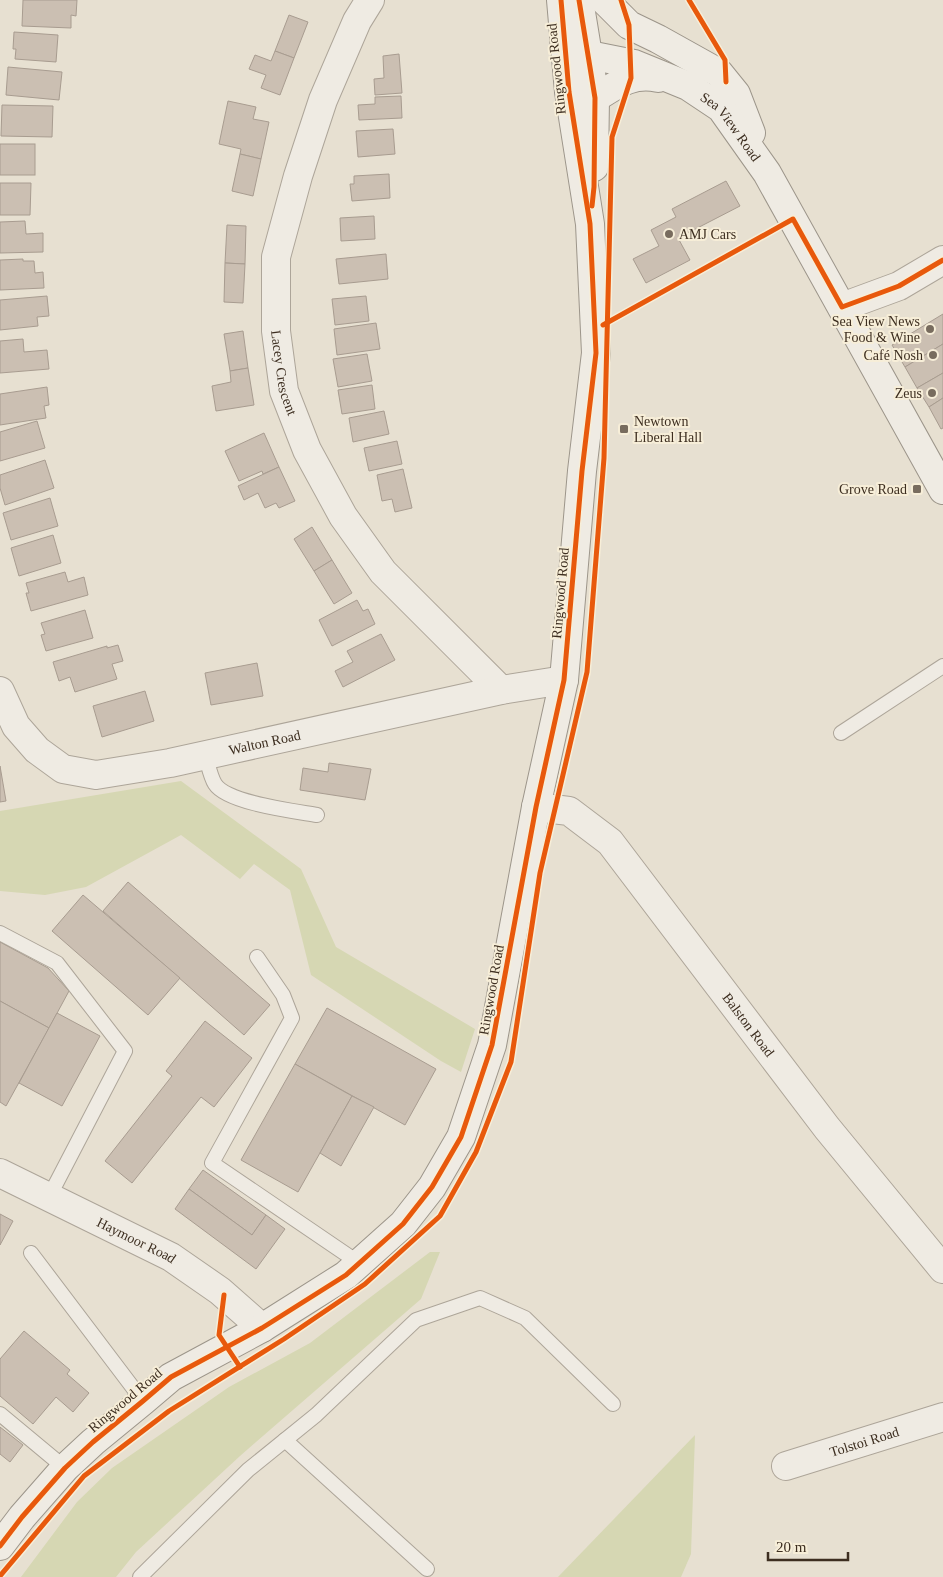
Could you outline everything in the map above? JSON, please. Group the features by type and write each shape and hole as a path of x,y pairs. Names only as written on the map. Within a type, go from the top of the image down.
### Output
{"main road":[{"name":"Lacey Crescent","path":"370,0 357,21 323,100 298,176 276,257 276,331 284,391 307,450 343,516 383,572 501,690"},
{"name":"Ringwood Road","path":"561,0 579,45 595,98 594,187 590,224"},
{"name":"Ringwood Road","path":"0,1546 22,1517 65,1468 171,1377 262,1328 346,1275 403,1224 432,1187 462,1137 492,1045 536,806 564,680 582,471 596,353 590,224 579,154 576,58 579,45 579,0"},
{"name":"Sea View Road","path":"604,0 629,25 719,73 736,94 766,173"},
{"path":"579,45 629,25"},
{"name":"Sea View Road","path":"579,45 634,64 688,86 721,108 766,173 842,306 943,490"},
{"name":"Sea View Road","path":"595,98 633,77 649,76 688,86"},
{"path":"842,306 899,286 943,260"},
{"name":"Walton Road","path":"0,691 16,726 37,750 63,769 96,775 170,763 501,690 564,680"},
{"name":"Balston Road","path":"536,806 569,811 610,842 828,1128 943,1269"},
{"name":"Haymoor Road","path":"0,1173 171,1257 220,1291 262,1328"},
{"name":"Tolstoi Road","path":"786,1466 943,1417"}],"lane":[{"path":"841,733 943,666"},
{"path":"205,754 215,784 225,793 247,802 317,815"},
{"path":"0,933 58,963 125,1051 48,1197"},
{"path":"257,957 283,995 292,1018 212,1163 359,1263"},
{"path":"32,1253 144,1402"},
{"path":"140,1577 248,1470 316,1415 416,1320 480,1298 525,1318 613,1404"},
{"path":"0,1414 65,1468"},
{"path":"285,1440 426,1569"}],"green space":[{"path":"181,781 301,869 336,947 475,1029 461,1072 441,1061 311,975 290,890 254,864 240,879 181,835 86,887 45,895 0,891 0,811"},
{"path":"430,1252 440,1252 421,1299 240,1456 136,1552 116,1577 21,1577 77,1502 112,1468 229,1387 310,1343"},
{"path":"695,1435 691,1554 681,1577 558,1577"}],"building":[{"path":"23,0 77,0 76,16 71,15 71,28 22,26"},
{"path":"289,15 308,22 294,58 275,51"},
{"path":"14,32 58,35 56,62 15,59 16,49 13,49"},
{"path":"275,51 294,58 280,95 261,88 266,75 249,69 255,55 271,61"},
{"path":"399,54 402,93 375,95 374,79 384,78 383,56"},
{"path":"8,67 62,72 59,100 6,95"},
{"path":"401,96 402,118 359,120 358,105 375,104 375,97"},
{"path":"228,101 256,107 253,119 269,122 261,159 240,154 241,149 219,144"},
{"path":"2,105 53,106 52,137 1,136"},
{"path":"393,129 395,154 358,157 356,131"},
{"path":"0,144 35,144 35,175 0,175"},
{"path":"240,154 261,159 253,196 232,191"},
{"path":"389,174 390,198 352,201 350,184 354,184 354,176"},
{"name":"AMJ Cars","path":"726,181 740,206 678,238 690,260 646,283 633,259 659,246 651,230 676,217 672,209"},
{"path":"0,183 31,183 30,215 0,215"},
{"path":"374,216 375,239 341,241 340,218"},
{"path":"25,221 26,234 43,233 43,252 0,253 0,222"},
{"path":"227,225 246,226 245,264 225,263"},
{"path":"386,254 388,279 339,284 336,259"},
{"path":"23,259 23,261 34,261 35,273 43,272 44,288 0,290 0,260"},
{"path":"225,263 245,264 243,303 224,302"},
{"path":"47,296 49,316 37,317 38,326 0,330 0,300"},
{"path":"366,296 369,321 335,325 332,299"},
{"name":"Sea View News Food & Wine","path":"943,314 943,344 905,367 892,345"},
{"path":"376,323 380,349 337,355 334,329"},
{"path":"243,331 248,368 230,371 224,334"},
{"path":"23,339 24,352 47,350 49,369 0,373 0,341"},
{"name":"Café Nosh","path":"943,344 943,373 917,388 905,367"},
{"path":"367,354 372,381 338,387 333,359"},
{"path":"248,368 254,405 216,411 212,386 231,382 230,371"},
{"name":"Zeus","path":"943,373 943,398 929,407 917,388"},
{"path":"372,385 375,409 342,414 338,390"},
{"path":"47,387 49,405 44,406 46,418 0,425 0,394"},
{"path":"943,398 943,428 941,429 929,407"},
{"path":"384,411 389,434 353,442 349,418"},
{"path":"37,421 45,448 0,461 0,432"},
{"path":"264,433 279,467 263,474 262,471 239,481 225,451"},
{"path":"397,441 402,464 369,471 364,448"},
{"path":"45,460 54,488 5,505 0,488 0,475"},
{"path":"279,467 295,501 279,508 276,503 265,508 258,493 244,500 238,486"},
{"path":"403,469 412,508 395,512 392,499 382,501 377,475"},
{"path":"50,498 58,526 11,540 3,513"},
{"path":"312,527 332,560 314,571 294,539"},
{"path":"53,535 61,563 19,576 11,548"},
{"path":"332,560 352,593 334,604 314,571"},
{"path":"65,572 68,582 84,577 88,595 31,611 26,593 29,593 26,583"},
{"path":"357,600 363,611 368,609 375,624 332,646 319,620"},
{"path":"85,610 93,638 46,651 41,635 45,634 41,623"},
{"path":"381,634 395,660 343,687 335,671 353,662 347,651"},
{"path":"118,645 123,661 112,664 117,679 75,692 70,677 59,681 53,662 107,646 107,648"},
{"path":"257,663 263,696 211,705 205,673"},
{"path":"145,691 154,721 102,737 93,706"},
{"path":"329,763 371,769 365,800 300,790 303,768 328,772"},
{"path":"0,766 6,801 0,802"},
{"path":"128,882 270,1005 244,1035 103,911"},
{"path":"83,895 180,978 148,1015 52,931"},
{"path":"0,942 48,968 69,991 49,1028 0,1001"},
{"path":"0,1001 49,1028 6,1106 0,1102"},
{"path":"327,1008 436,1069 405,1125 295,1064"},
{"path":"57,1013 100,1036 62,1106 19,1083"},
{"path":"205,1021 252,1058 214,1107 201,1097 132,1183 105,1161 172,1076 166,1071"},
{"path":"295,1064 352,1096 298,1192 241,1160"},
{"path":"352,1096 374,1107 341,1166 320,1153"},
{"path":"203,1170 266,1215 252,1235 189,1189"},
{"path":"189,1189 252,1235 266,1215 285,1229 256,1269 175,1209"},
{"path":"0,1214 13,1221 0,1245"},
{"path":"24,1331 70,1370 67,1374 89,1393 73,1412 56,1397 33,1424 0,1396 0,1359"},
{"path":"0,1427 23,1445 10,1462 0,1454"}],"cycle path":[{"path":"0,1546 22,1517 65,1468 171,1377 262,1328 346,1275 403,1224 432,1187 461,1137 492,1045 536,807 564,680 582,471 596,353 590,224 569,92 561,0"},
{"path":"579,0 595,98 592,206"},
{"path":"0,1576 84,1476 169,1411 284,1339 365,1284 440,1216 476,1152 511,1062 540,873 587,672 604,458 612,137 631,78 629,25 621,0"},
{"path":"689,0 725,60 726,82"},
{"path":"603,325 793,219 842,307 899,286 943,260"},
{"path":"224,1295 219,1335 240,1367"}],"place":[{"name":"AMJ Cars","path":"669,234"},
{"name":"Sea View News Food & Wine","path":"930,329"},
{"name":"Café Nosh","path":"933,355"},
{"name":"Zeus","path":"932,393"},
{"name":"Newtown Liberal Hall","path":"624,429"},
{"name":"Grove Road","path":"917,489"}]}
